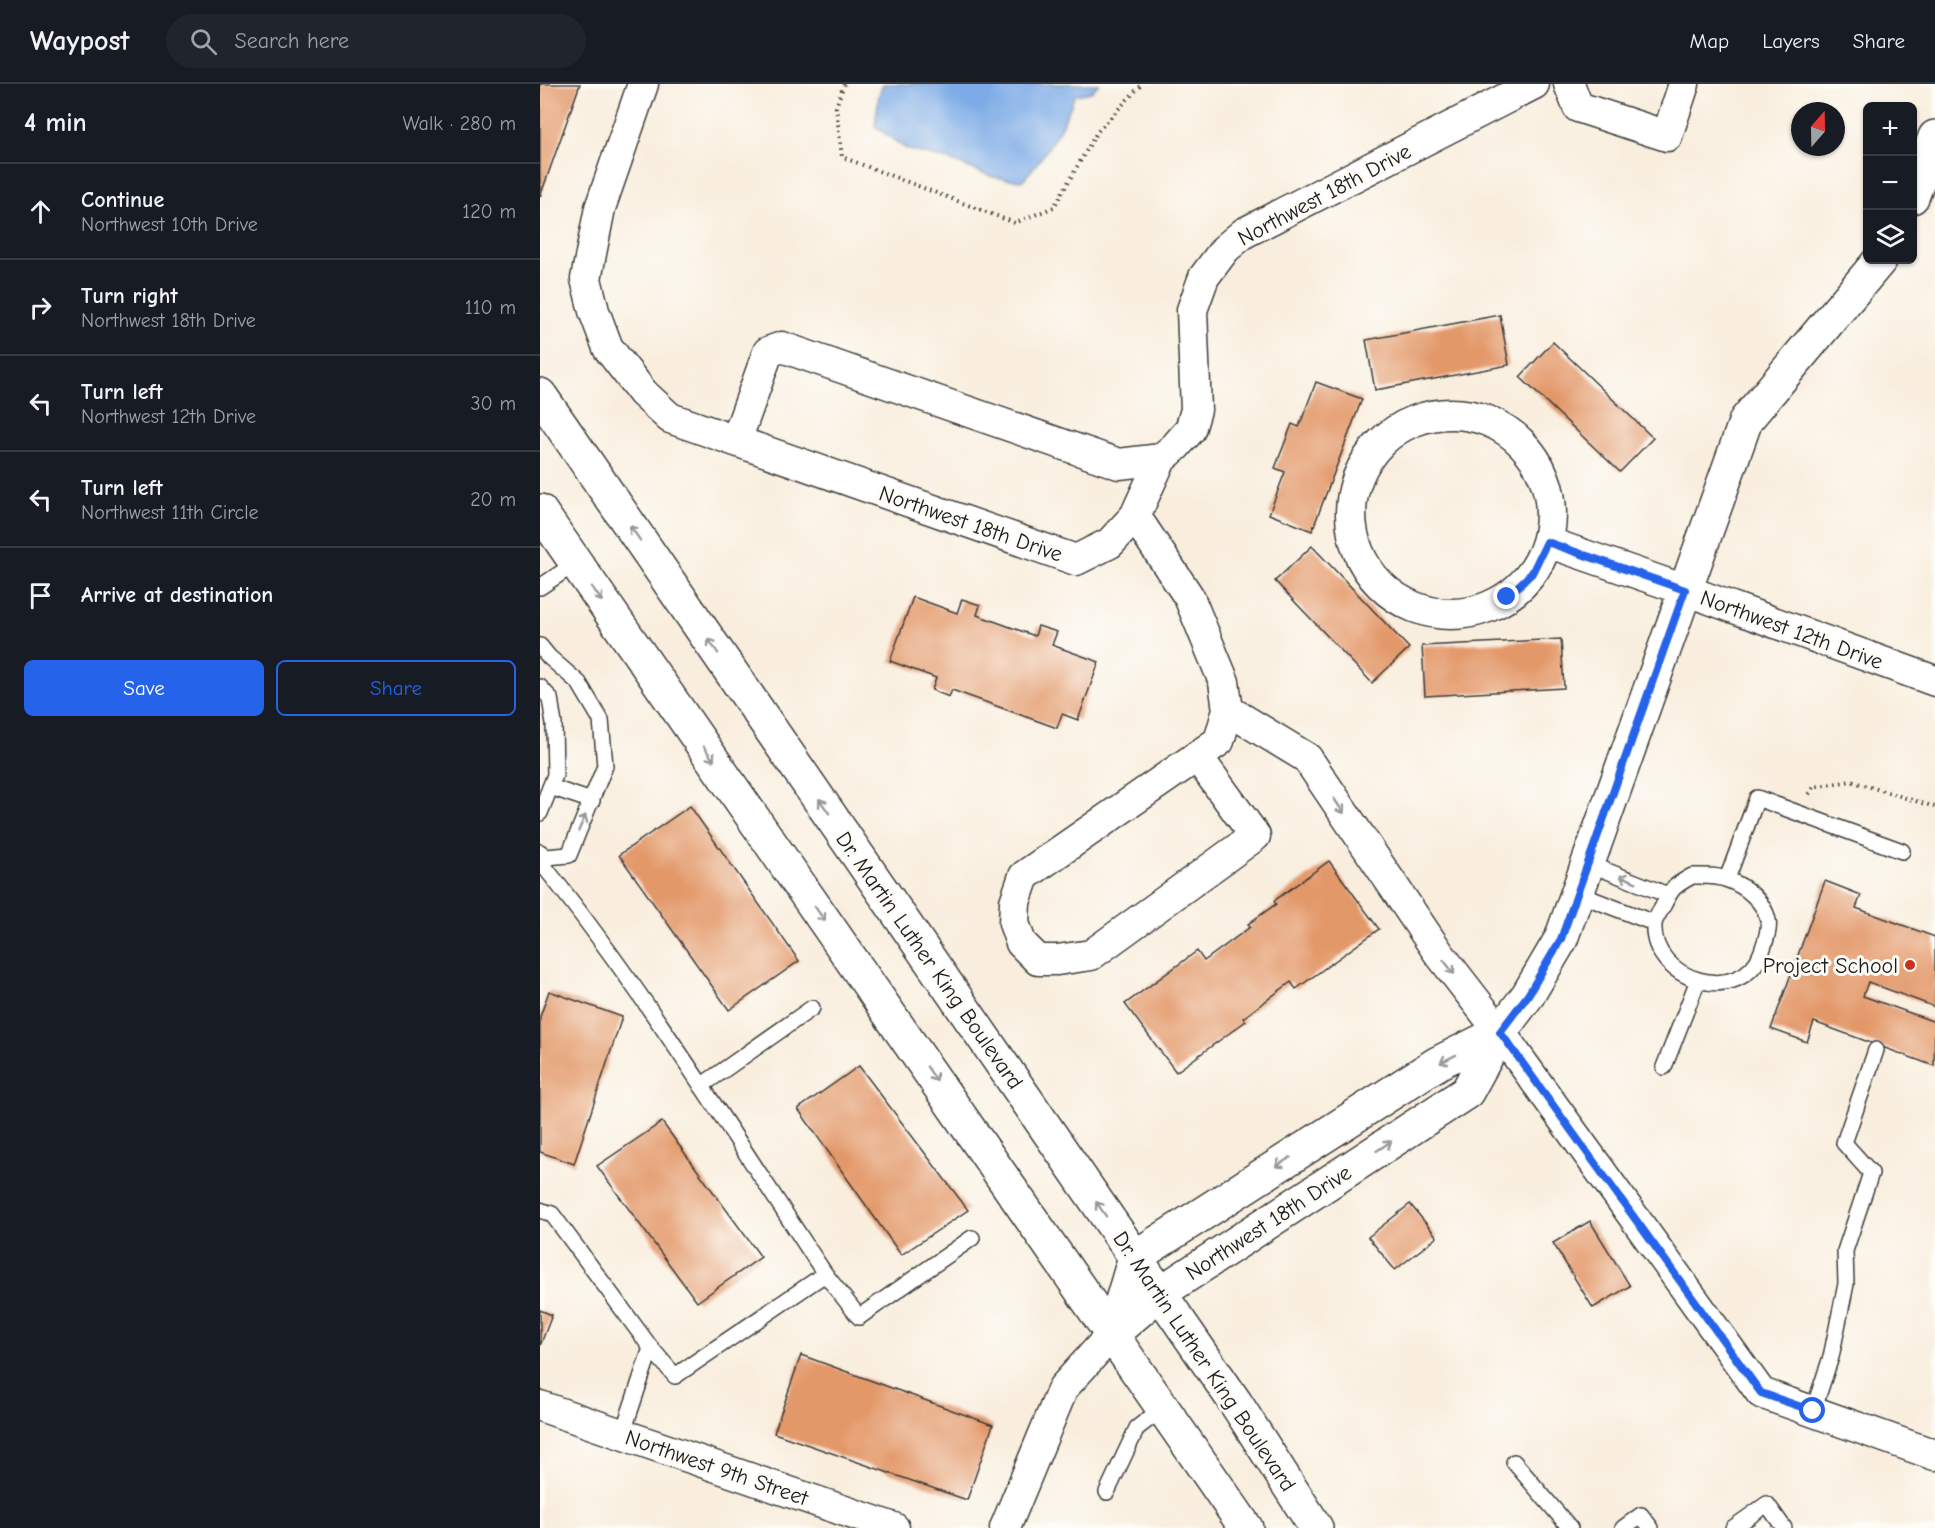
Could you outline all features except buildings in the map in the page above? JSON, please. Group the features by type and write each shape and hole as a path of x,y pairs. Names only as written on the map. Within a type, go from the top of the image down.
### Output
{"main road":[{"path":"1917,184 1935,137"},
{"name":"Northwest 18th Drive","path":"1112,1334 1160,1293 1467,1092 1500,1032 1528,995 1561,939 1746,420 1877,264"},
{"name":"Dr. Martin Luther King Boulevard","path":"540,395 1235,1402 1316,1528"},
{"path":"540,511 1246,1528"},
{"name":"Northwest 18th Drive","path":"1135,1257 1438,1063 1500,1032"},
{"path":"1112,1334 1135,1257"}],"street":[{"name":"Northwest 18th Drive","path":"643,84 600,208 586,279 608,348 643,393 670,418 1076,560 1110,543 1135,516 1161,459 1190,430 1196,410 1192,310 1204,277 1225,249 1244,233 1534,84"},
{"path":"1569,84 1578,107 1667,136 1684,84"},
{"path":"736,441 768,352 782,347 1119,464 1161,459"},
{"path":"1448,414 1479,418 1507,431 1530,453 1545,480 1551,511 1547,542 1532,573 1507,597 1475,611 1441,614 1407,604 1379,584 1359,555 1350,522 1353,488 1368,457 1390,434 1417,419 1448,414"},
{"path":"1135,516 1189,597 1224,682 1228,710 1220,741 1197,756 1024,876 1015,902 1014,923 1021,943 1038,960 1091,955 1255,836 1197,756"},
{"name":"Northwest 12th Drive","path":"1547,542 1935,681"},
{"path":"1228,710 1307,758 1438,952 1500,1032 1761,1393 1935,1455"},
{"path":"1005,1528 1063,1388 1112,1334"},
{"name":"Northwest 9th Street","path":"540,1406 894,1528"}],"lane":[{"path":"540,587 576,563"},
{"path":"540,646 549,657 579,682 601,720 605,766 568,855 542,860 701,1086 825,1274 859,1317 972,1238"},
{"path":"540,687 550,698 554,724 555,774 540,813"},
{"path":"540,740 554,724"},
{"path":"550,787 592,801"},
{"path":"1727,879 1757,798 1902,851"},
{"path":"1587,863 1668,895"},
{"path":"1692,876 1727,879 1749,891 1762,906 1768,921 1767,937 1759,960 1746,974 1733,981 1719,984 1698,980 1681,973 1671,964 1658,944 1654,923 1673,886 1692,876"},
{"path":"1576,893 1654,923"},
{"path":"1664,1067 1698,980"},
{"path":"701,1086 812,1008"},
{"path":"1813,1411 1831,1357 1845,1284 1845,1251 1871,1173 1844,1143 1876,1050"},
{"path":"540,1210 552,1214 651,1348 675,1376 825,1274"},
{"path":"622,1434 651,1348"},
{"path":"1107,1492 1137,1428 1163,1408"},
{"path":"1514,1462 1570,1528"},
{"path":"1733,1528 1767,1504 1785,1528"},
{"path":"1623,1528 1641,1515 1651,1528"}],"path":[{"path":"843,84 836,107 842,157 1016,223 1054,207 1097,132 1142,84"},
{"path":"1795,812 1814,787 1851,781 1935,807"}],"water":[{"path":"883,84 1099,84 1091,92 1075,95 1053,141 1022,181 993,177 952,161 906,149 875,126 879,95"}],"place":[{"name":"Project School","path":"1910,965"}],"route":[{"path":"1507,597 1532,573 1547,542 1685,590 1561,939 1528,995 1500,1032 1761,1393 1813,1411"}]}
